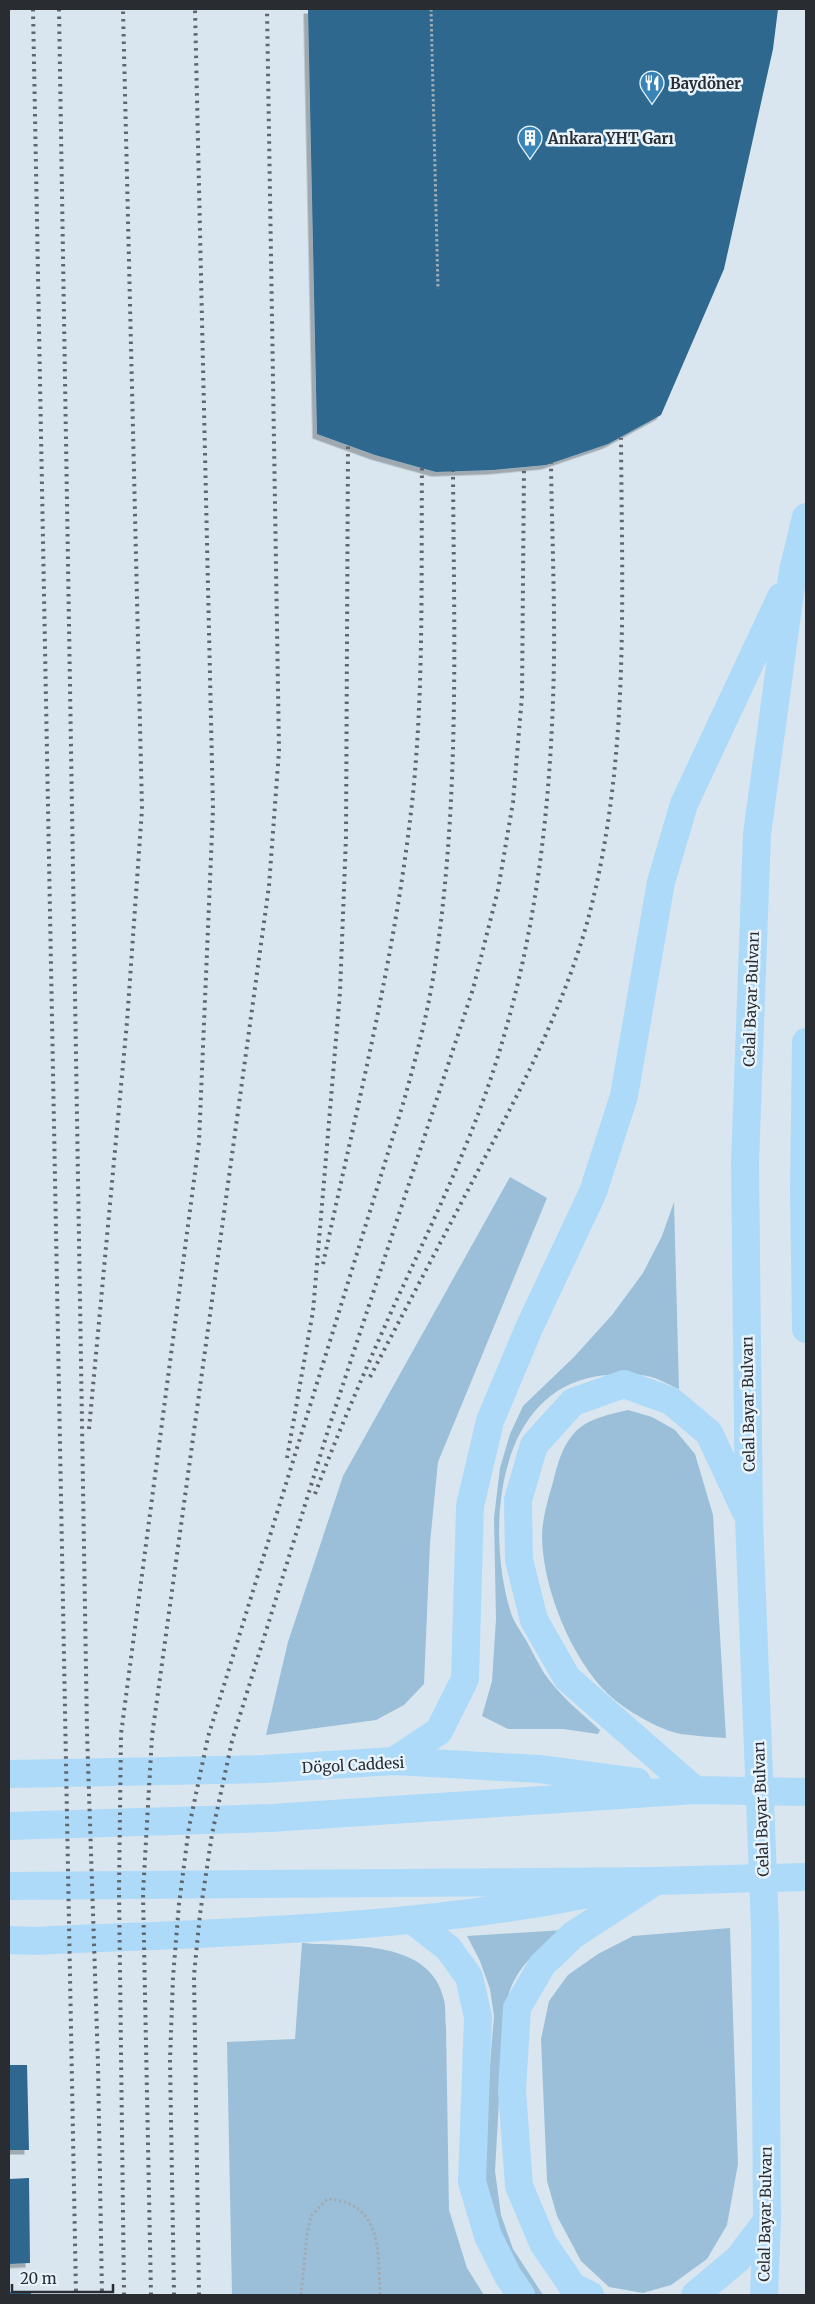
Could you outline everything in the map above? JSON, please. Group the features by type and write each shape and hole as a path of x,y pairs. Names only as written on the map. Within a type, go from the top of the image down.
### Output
{"main road":[{"name":"Celal Bayar Bulvarı","path":"764,2295 767,2221 766,1928 749,1520 745,1163 757,834 793,571 806,517"},
{"path":"394,1762 439,1731 465,1679 470,1506 490,1422 529,1328 593,1192 621,1105 660,882 684,804 793,571"},
{"path":"806,1042 806,1328"},
{"path":"695,1790 567,1678 534,1620 519,1560 518,1500 534,1445 540,1438 573,1402 624,1384 671,1401 709,1433 749,1520"},
{"name":"Dögol Caddesi","path":"9,1774 264,1769 394,1762 539,1769 695,1790"},
{"name":"Dögol Caddesi","path":"9,1826 271,1818 695,1790 806,1792"},
{"path":"9,1886 656,1881 806,1877"},
{"path":"9,1940 37,1941 412,1920 547,1903 656,1881"},
{"path":"590,2295 573,2287 543,2243 519,2186 512,2090 517,2008 542,1965 574,1935 656,1881"},
{"path":"412,1920 448,1948 469,1977 478,2016 472,2182 488,2236 520,2295"},
{"path":"696,2295 738,2259 767,2221"}],"path":[{"path":"431,9 438,289"},
{"path":"301,2295 307,2235 311,2216 327,2199 342,2200 361,2210 373,2228 378,2244 380,2295"}],"shaded area":[{"path":"510,1177 547,1198 438,1462 430,1543 424,1684 404,1705 376,1720 266,1735 288,1642 343,1476"},
{"path":"674,1202 679,1389 651,1377 629,1374 598,1376 563,1388 537,1409 518,1437 506,1471 500,1508 499,1545 503,1581 512,1616 542,1669 556,1689 600,1730 598,1734 563,1729 508,1729 482,1716 492,1681 496,1619 494,1518 500,1468 510,1434 523,1406 574,1357 612,1315 643,1273 662,1236"},
{"path":"628,1410 652,1417 675,1430 695,1454 713,1515 726,1738 672,1732 643,1719 615,1700 582,1662 571,1642 554,1600 544,1557 542,1530 547,1502 561,1455 567,1442 581,1427 600,1417"},
{"path":"730,1928 738,2164 727,2225 707,2259 671,2285 643,2293 609,2287 581,2261 557,2216 547,2181 541,2039 549,2001 568,1975 598,1954 633,1936"},
{"path":"564,1930 532,1956 524,1965 517,1975 507,1998 504,2013 495,2171 501,2215 513,2249 543,2295 533,2295 503,2246 487,2190 483,2150 494,2016 490,1989 480,1961 467,1936"},
{"path":"302,1943 386,1950 406,1956 423,1966 436,1980 444,2000 446,2027 449,2210 467,2268 484,2295 232,2295 227,2042 295,2039"}],"building":[{"name":"Ankara YHT Garı","path":"308,9 778,9 773,49 724,269 661,415 608,444 546,465 493,470 436,472 375,455 317,434"},
{"path":"9,2065 27,2065 29,2150 9,2150"},
{"path":"29,2178 30,2263 9,2264 9,2179"},
{"path":"9,2292 31,2292 31,2295 9,2295"}],"railway":[{"path":"33,9 76,2295"},
{"path":"59,9 87,1732 98,2064 102,2295"},
{"path":"89,1429 127,1022 142,809 123,9"},
{"path":"124,2295 119,1890 121,1734 199,1142 213,809 195,9"},
{"path":"151,2295 143,1893 152,1736 269,886 279,751 267,9"},
{"path":"370,1377 526,1077 566,986 587,923 601,863 611,803 617,743 622,621 621,438"},
{"path":"287,1458 313,1311 340,992 346,837 348,445"},
{"path":"315,1494 362,1379 437,1212 478,1114 501,1046 523,961 544,832 551,744 554,641 551,463"},
{"path":"199,2295 194,1975 200,1914 212,1834 232,1741 330,1424 473,989 498,890 513,802 522,696 524,466"},
{"path":"323,1264 374,1034 405,861 416,761 420,677 422,468"},
{"path":"174,2295 170,2060 173,1977 179,1904 189,1827 208,1737 403,1104 424,1022 434,972 442,910 452,785 454,722 453,471"}],"place":[{"name":"Baydöner","path":"652,104"},
{"name":"Ankara YHT Garı","path":"530,159"}]}
